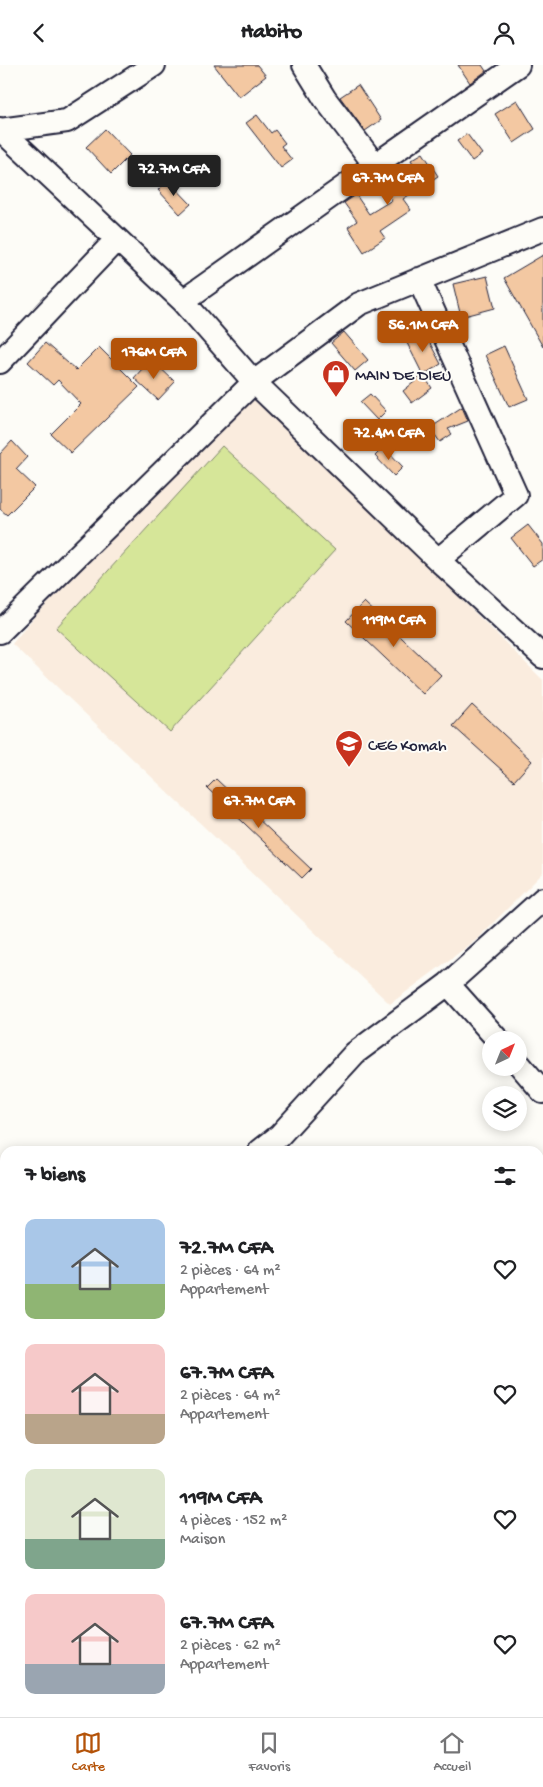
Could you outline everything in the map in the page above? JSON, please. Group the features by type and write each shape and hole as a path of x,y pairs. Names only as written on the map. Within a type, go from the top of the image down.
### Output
{"street":[{"path":"0,129 67,121 154,65"},
{"path":"304,65 325,99 375,165"},
{"path":"183,301 518,65"},
{"path":"0,129 183,301 254,382 438,560 543,657"},
{"path":"0,632 254,382 359,304 543,229"},
{"path":"0,362 117,239"},
{"path":"420,279 516,495 438,560"},
{"path":"266,1146 279,1136 355,1053 448,984 543,899"},
{"path":"448,984 490,1031"},
{"path":"528,1074 543,1092"}],"shaded area":[{"name":"CEG Komah","path":"256,396 543,680 543,873 476,940 390,1004 12,644 35,616"}],"green space":[{"path":"222,446 335,550 170,732 56,628"}],"building":[{"path":"214,65 257,65 266,76 239,97"},
{"path":"458,65 482,65 486,71 470,83"},
{"path":"358,85 381,120 365,131 340,97"},
{"path":"517,100 535,129 514,143 495,114"},
{"path":"257,115 271,133 275,130 285,143 281,146 292,160 281,168 246,123"},
{"path":"105,129 130,155 111,174 86,147"},
{"path":"467,134 482,154 472,161 457,141"},
{"path":"423,153 438,176 403,199 411,210 380,231 385,238 364,252 348,227 357,221 344,203 356,195 369,214 392,200 386,191 417,170 411,160"},
{"path":"168,180 191,204 180,214 158,190"},
{"path":"543,255 543,347 504,278"},
{"path":"487,276 495,308 461,317 453,284"},
{"path":"344,332 368,360 355,371 331,343"},
{"path":"424,332 441,364 423,375 406,341"},
{"path":"45,343 76,370 99,347 139,387 71,453 51,434 81,404 58,380 53,385 28,362"},
{"path":"504,346 528,399 509,407 485,355"},
{"path":"151,359 175,382 158,400 134,378"},
{"path":"423,375 432,388 412,403 403,391"},
{"path":"370,394 386,411 377,420 360,402"},
{"path":"462,407 468,421 448,429 452,434 440,442 435,435 428,438 424,432"},
{"path":"12,441 27,457 16,469 35,487 7,515 0,509 0,454"},
{"path":"384,447 403,467 394,476 375,456"},
{"path":"528,525 543,544 543,559 533,566 511,538"},
{"path":"364,602 441,675 423,694 346,621"},
{"path":"472,705 532,761 514,781 453,726"},
{"path":"216,779 311,869 302,878 207,788"}],"place":[{"name":"MAIN DE DIEU","path":"336,398"},
{"name":"CEG Komah","path":"349,768"}]}
